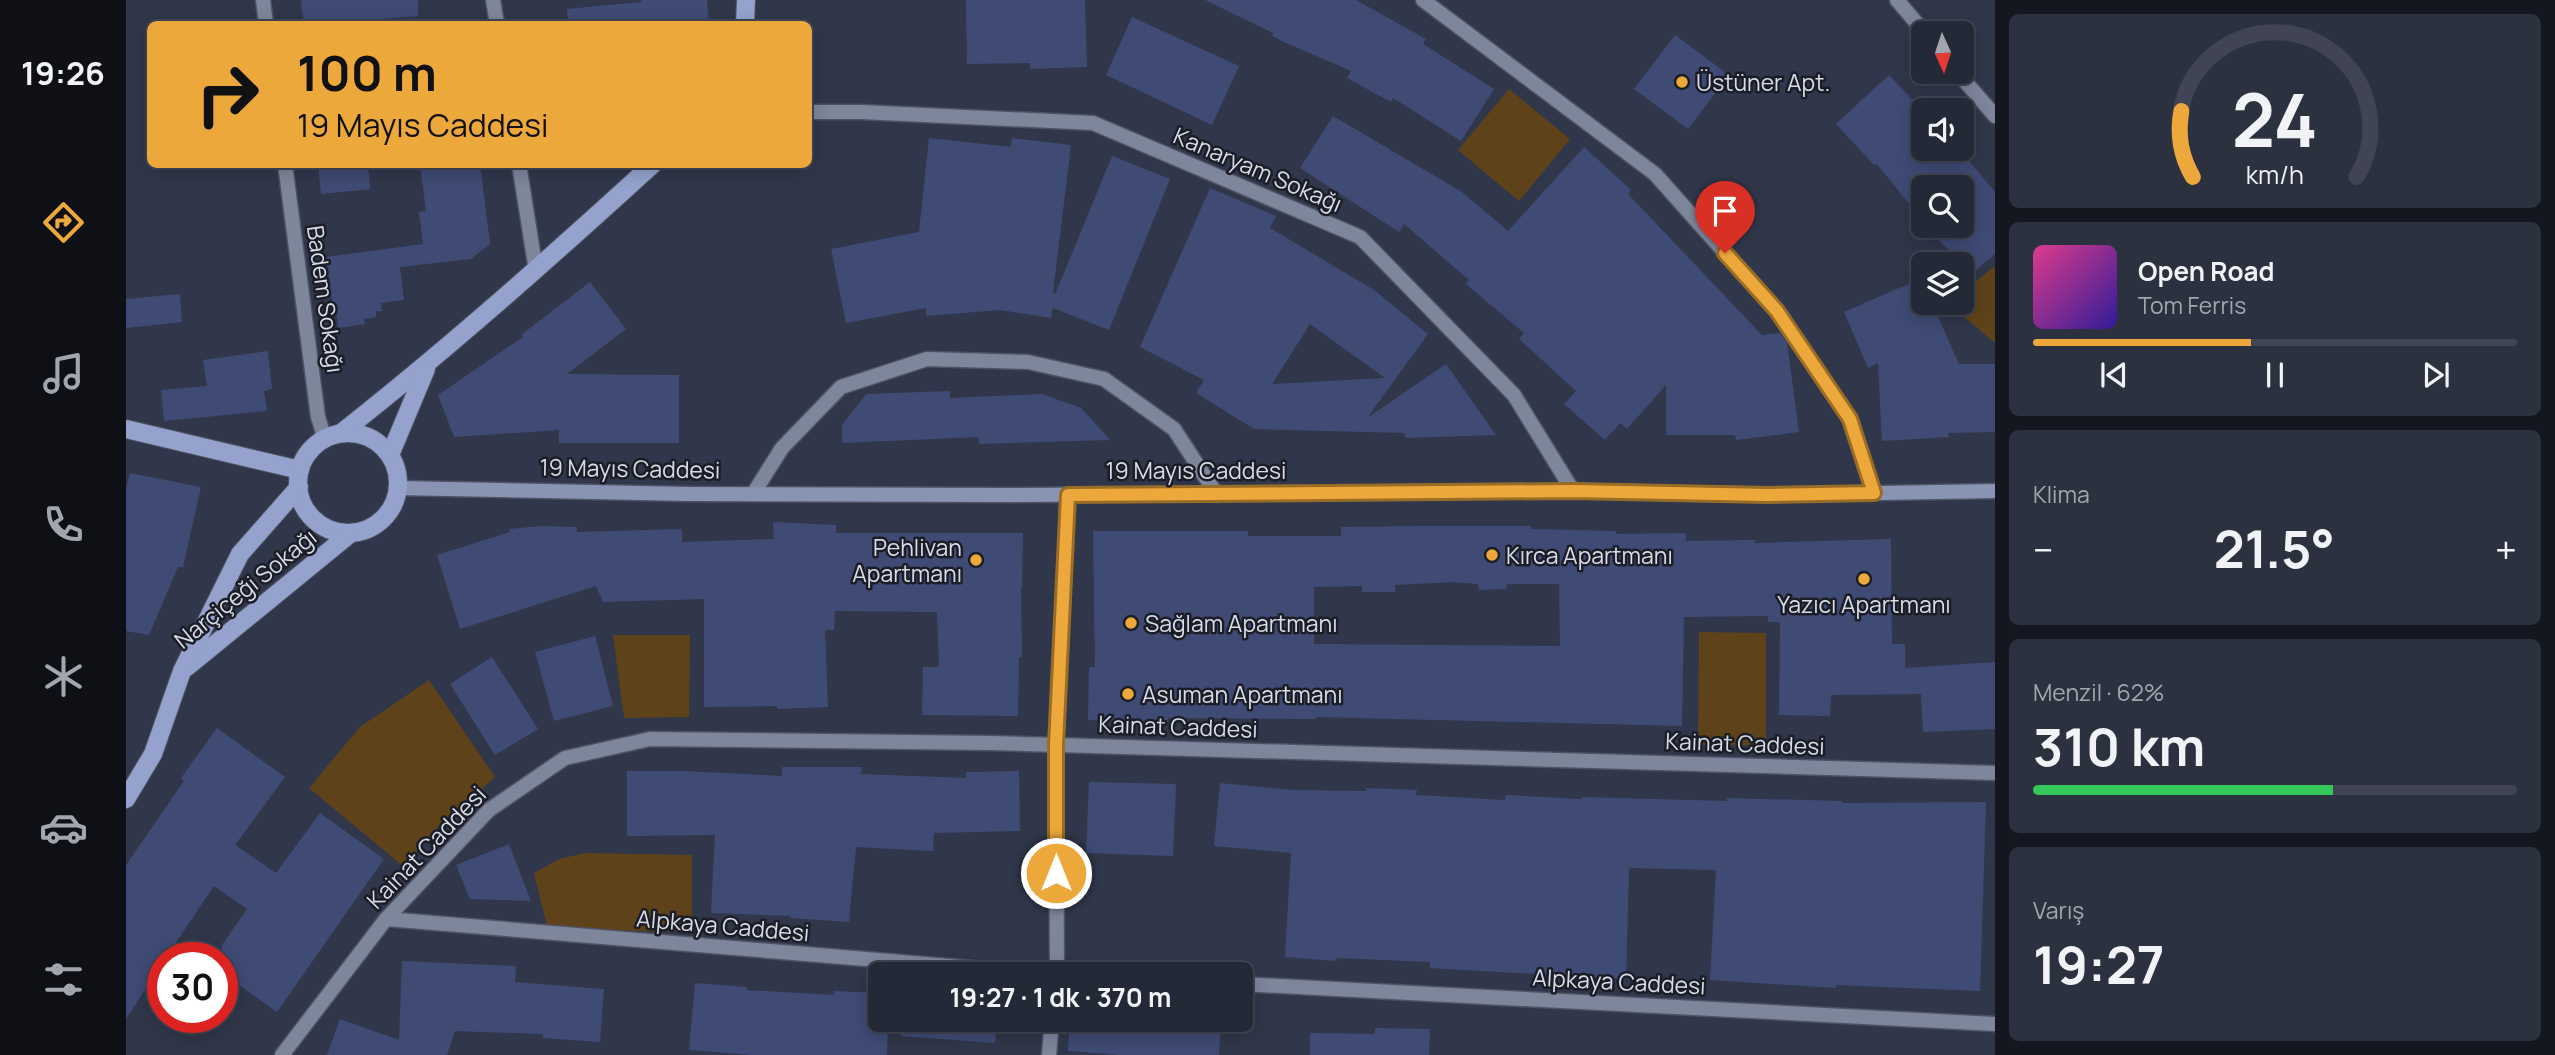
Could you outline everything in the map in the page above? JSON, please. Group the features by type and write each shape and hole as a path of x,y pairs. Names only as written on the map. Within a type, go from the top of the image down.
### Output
{"main road":[{"path":"745,21 746,0"},
{"path":"182,671 240,554 299,479 305,457 313,447 333,436 428,366 649,168"},
{"path":"390,455 428,366"},
{"path":"126,429 299,479"},
{"path":"333,436 369,437 380,445 390,455 397,471 398,488"},
{"name":"Narçiçeği Sokağı","path":"299,479 301,502 309,515 321,525 351,533 365,530 388,514 398,488"},
{"name":"Narçiçeği Sokağı","path":"126,799 153,754 182,671 351,533"}],"street":[{"path":"263,0 266,21"},
{"path":"493,0 496,21"},
{"path":"1423,0 1655,174 1777,311 1850,419 1874,493"},
{"path":"1897,0 1915,21"},
{"path":"1967,84 1995,116"},
{"name":"Kanaryam Sokağı","path":"812,112 1093,123 1360,237 1514,395 1573,491"},
{"name":"Badem Sokağı","path":"286,168 318,416 333,436"},
{"path":"520,168 536,271"},
{"path":"753,494 782,448 841,387 927,359 1028,362 1104,379 1174,429 1217,495"},
{"name":"19 Mayıs Caddesi","path":"398,488 753,494 1068,495 1573,491 1768,495 1995,491"},
{"path":"1057,962 1056,745 1068,495"},
{"name":"Kainat Caddesi","path":"282,1055 386,919 489,810 565,758 650,739 1056,745 1995,773"},
{"name":"Alpkaya Caddesi","path":"386,919 901,962"},
{"name":"Alpkaya Caddesi","path":"1253,985 1995,1024"},
{"path":"1049,1055 1051,1032"}],"shaded area":[{"path":"1509,89 1570,139 1519,201 1458,150"},
{"path":"1995,266 1995,343 1962,315 1974,315 1974,283"},
{"path":"1699,632 1766,633 1766,745 1698,745"},
{"path":"613,635 690,635 689,717 624,718"},
{"path":"429,680 495,777 439,826 404,867 309,788 360,727"},
{"path":"585,853 692,855 692,932 548,929 534,873 559,859"}],"building":[{"path":"301,0 418,0 418,16 369,21 304,21"},
{"path":"707,0 709,21 568,21 567,9 641,2"},
{"path":"966,0 1085,0 1087,67 1030,69 1030,63 967,64"},
{"path":"1205,0 1356,0 1426,39 1423,44 1494,89 1461,141 1393,98 1391,102 1347,78 1351,71 1284,42 1272,36 1273,33"},
{"path":"1132,17 1239,66 1212,125 1106,75"},
{"name":"Üstüner Apt.","path":"1675,35 1729,75 1688,129 1634,89"},
{"path":"1889,75 1911,98 1911,161 1969,161 1995,192 1995,254 1974,271 1974,252 1950,252 1938,238 1974,238 1974,175 1911,175 1911,206 1876,163 1874,165 1836,124"},
{"path":"1333,116 1462,192 1508,231 1584,147 1631,190 1628,194 1762,335 1780,333 1787,343 1799,432 1736,440 1735,435 1666,435 1666,385 1627,429 1620,423 1605,440 1564,404 1576,391 1519,339 1524,333 1466,284 1469,280 1404,224 1399,232 1300,168"},
{"path":"929,138 1011,147 1012,138 1071,145 1054,297 1112,156 1170,179 1109,330 1053,308 1051,318 1000,310 926,316 926,308 846,323 831,249 919,232"},
{"path":"318,168 368,168 370,189 321,194"},
{"path":"421,168 480,168 490,244 471,259 400,267 404,300 381,303 382,311 376,311 376,317 364,319 365,324 338,328 326,257 423,244 419,212 426,211"},
{"path":"1210,188 1276,216 1270,228 1374,290 1428,334 1367,418 1446,364 1496,435 1406,438 1404,433 1254,429 1196,393 1204,380 1140,347","holes":["1310,324 1385,378 1272,384"]},
{"path":"590,282 626,329 567,374 679,375 679,443 559,443 559,430 454,437 438,395 523,337 521,335"},
{"path":"1911,283 1911,315 1937,315 1959,364 1995,364 1995,432 1948,433 1949,437 1882,441 1878,363 1868,368 1844,312"},
{"path":"180,294 182,322 126,328 126,299"},
{"path":"268,351 272,389 264,391 267,411 164,421 161,390 207,386 203,360"},
{"path":"950,391 950,398 1042,394 1081,408 1110,440 979,444 979,437 842,443 842,425 866,394"},
{"path":"130,473 201,487 183,567 178,567 149,635 126,631 126,489"},
{"path":"773,522 836,525 836,533 1023,533 1022,657 1019,657 1018,716 922,715 923,667 939,667 937,612 835,611 834,630 825,630 828,707 704,707 704,599 603,602 596,586 460,629 437,555 510,532 509,529 577,527 577,532 682,529 682,542 774,539"},
{"path":"1531,526 1531,529 1616,531 1616,534 1686,533 1686,541 1755,540 1755,543 1891,539 1892,644 1905,644 1905,668 1995,662 1995,729 1923,732 1921,694 1831,695 1830,716 1779,715 1780,622 1768,622 1768,616 1684,617 1682,726 1316,717 1168,718 1168,722 1088,720 1089,667 1095,667 1093,531 1248,531 1248,536 1341,536 1341,527","holes":["1454,582 1478,584 1479,590 1506,589 1507,584 1559,584 1560,646 1314,644 1314,587 1362,586 1362,592 1395,592 1395,585"]},
{"path":"595,636 613,706 554,721 535,652"},
{"path":"492,657 538,729 495,755 450,684"},
{"path":"217,728 285,777 235,845 276,873 320,813 384,859 277,1012 238,984 238,942 224,942 247,909 214,886 176,942 147,942 147,987 126,1019 126,865 184,781 181,778"},
{"path":"782,767 862,767 861,774 966,778 966,772 1019,771 1020,831 934,833 933,851 856,847 849,922 790,916 711,913 715,835 627,836 627,771 782,776"},
{"path":"1089,782 1176,784 1173,856 1086,853"},
{"path":"1220,783 1293,790 1417,790 1416,795 1505,800 1506,795 1727,801 1727,798 1842,803 1986,802 1980,991 1836,985 1836,988 1710,980 1716,870 1629,870 1626,979 1430,968 1430,962 1337,958 1336,961 1285,957 1291,853 1214,846"},
{"path":"509,844 531,901 470,899 456,865"},
{"path":"402,961 516,966 515,982 604,989 600,1042 543,1038 543,1034 455,1031 447,1055 327,1055 340,1019 399,1040"},
{"path":"695,983 747,987 747,990 834,995 834,991 868,992 868,1032 888,1032 887,1055 752,1055 689,1050"},
{"path":"1375,1028 1430,1029 1429,1055 1310,1055 1310,1033 1375,1034"},
{"path":"901,1032 996,1032 995,1043 901,1036"},
{"path":"1069,1032 1220,1032 1219,1055 1120,1055 1068,1051"}],"place":[{"name":"Üstüner Apt.","path":"1682,82"},
{"name":"Kırca Apartmanı","path":"1492,555"},
{"name":"Pehlivan Apartmanı","path":"976,560"},
{"name":"Yazıcı Apartmanı","path":"1864,579"},
{"name":"Sağlam Apartmanı","path":"1131,623"},
{"name":"Asuman Apartmanı","path":"1128,694"}],"route":[{"path":"1056,873 1056,745 1068,495 1573,491 1768,495 1874,493 1850,419 1777,311 1725,253"}]}
